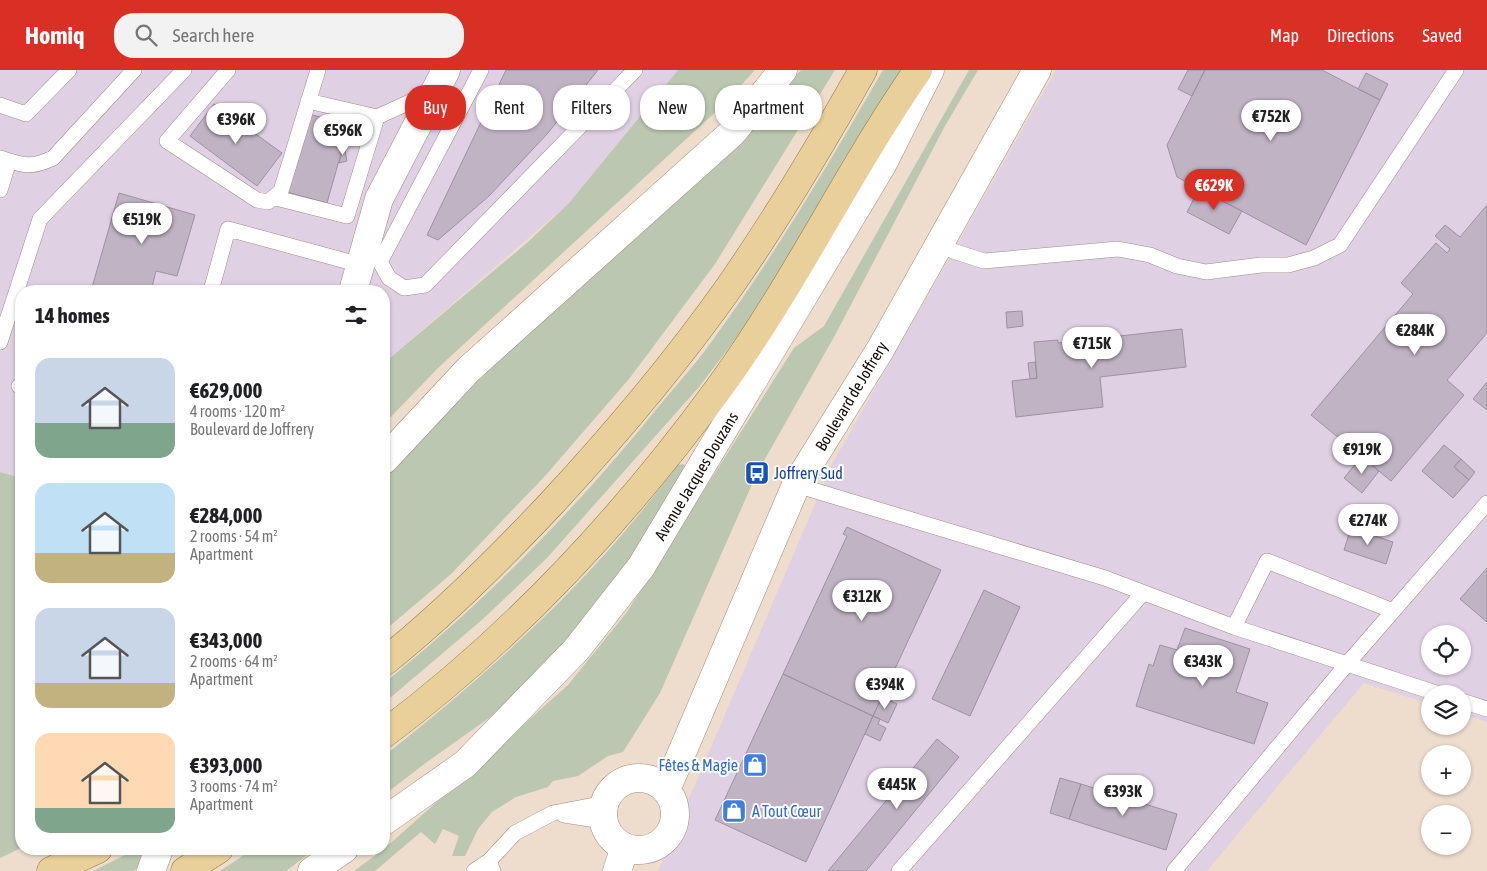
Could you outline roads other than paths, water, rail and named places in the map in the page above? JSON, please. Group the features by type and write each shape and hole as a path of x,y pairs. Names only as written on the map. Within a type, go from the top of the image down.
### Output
{"main road":[{"path":"390,454 469,369 733,132 783,70"},
{"path":"390,657 494,565 586,465 669,366 735,278 784,203 863,70"},
{"path":"390,729 452,680 544,596 644,483 719,388 781,294 918,70"},
{"name":"Avenue Jacques Douzans","path":"390,817 465,764 576,650 641,567 877,173 930,70"},
{"name":"Boulevard de Joffrery","path":"666,790 796,486 880,350 1037,70"},
{"path":"355,285 379,200 440,80"},
{"path":"634,778 652,780 666,790 672,800 675,812 674,824 668,835 659,843 637,850 621,859 611,836 604,812 613,788 634,778"},
{"path":"52,871 85,855"},
{"path":"150,871 156,855"},
{"path":"185,871 210,855"},
{"path":"312,871 335,855"}],"lane":[{"path":"0,105 26,114 69,70"},
{"path":"0,190 4,160 26,166 36,166 52,158 134,70"},
{"path":"19,285 40,219 184,70"},
{"path":"228,70 167,141 257,200 268,202 276,198 281,191 318,70"},
{"path":"481,70 380,262 389,278 404,288 425,285 635,70"},
{"path":"939,243 953,251 984,260 1118,249 1150,255 1177,266 1206,272 1261,265 1288,265 1314,258 1340,245 1456,70"},
{"path":"276,198 348,216 377,117 440,80"},
{"path":"308,101 377,117"},
{"path":"213,285 228,229 361,265"},
{"path":"0,342 15,296"},
{"path":"796,486 1105,578 1234,627 1421,688"},
{"path":"1174,871 1347,664 1487,503"},
{"path":"1234,627 1267,562 1393,611"},
{"path":"899,871 1143,593"},
{"path":"1471,704 1487,709"},
{"path":"474,871 491,866 515,833 553,813 604,812"}],"place":[{"name":"Joffrery Sud","path":"757,473"},
{"name":"Fêtes & Magie","path":"755,765"},
{"name":"A Tout Cœur","path":"734,811"}]}
